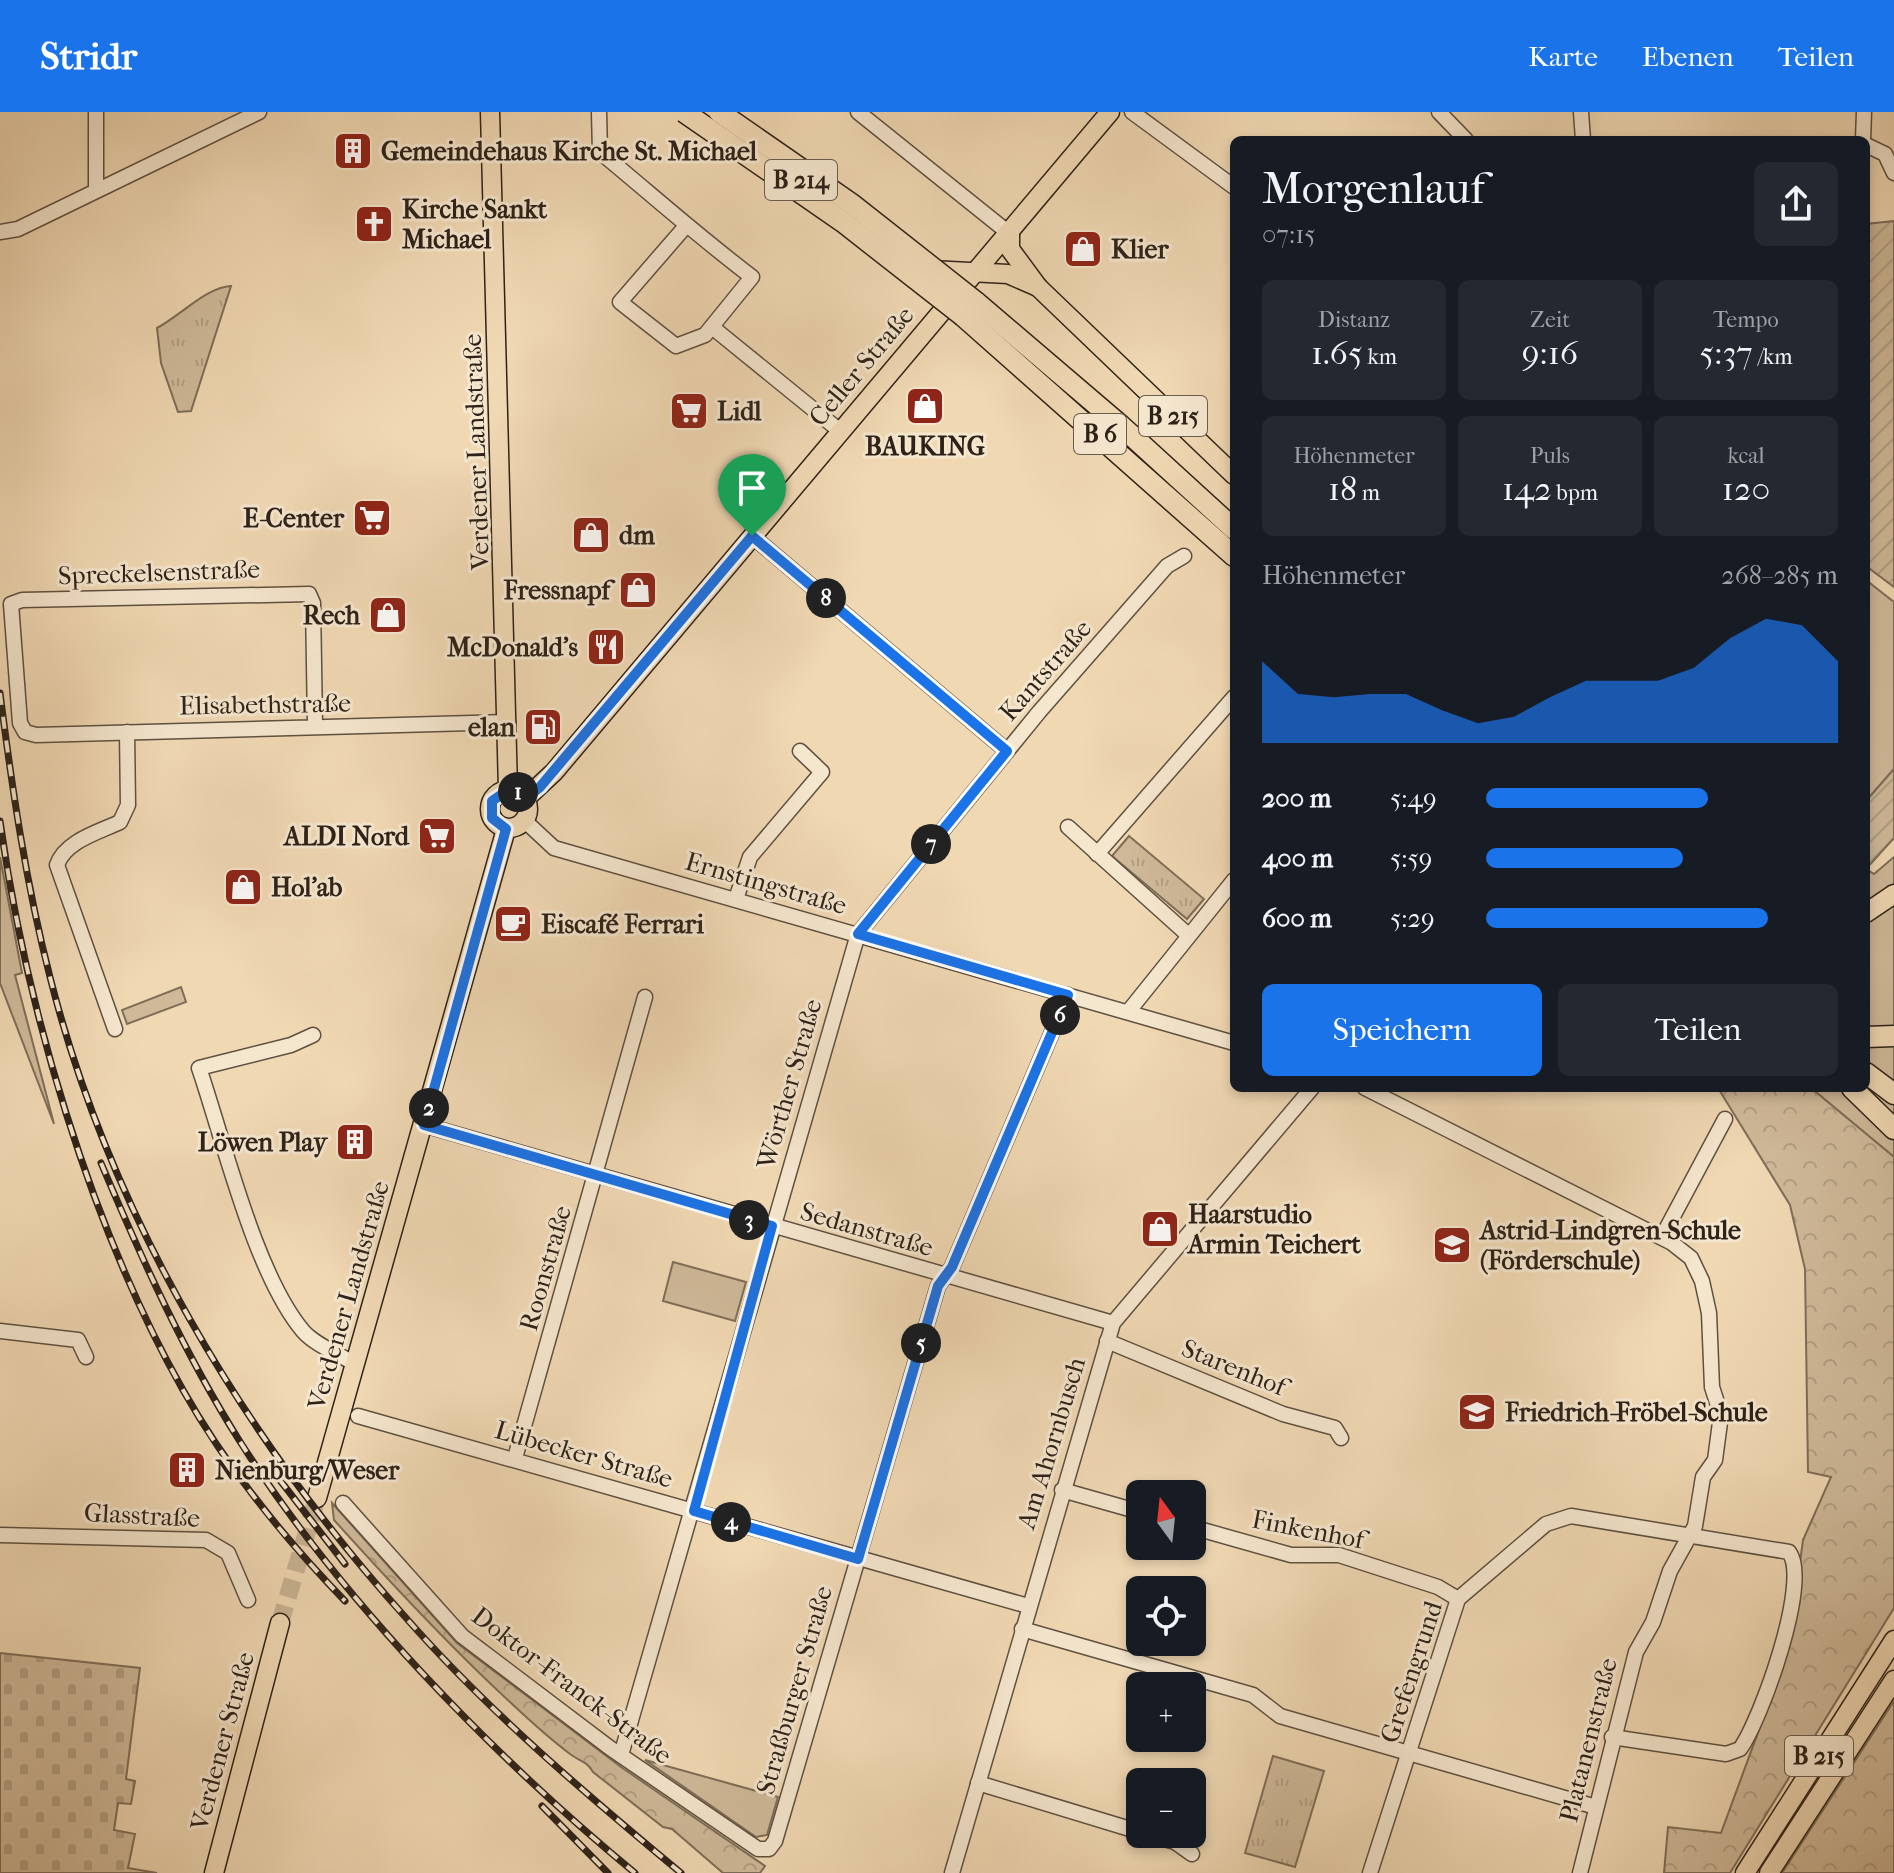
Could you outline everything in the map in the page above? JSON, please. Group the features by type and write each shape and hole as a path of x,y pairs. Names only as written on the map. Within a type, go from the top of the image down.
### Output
{"highway":[{"name":"B 6","path":"684,112 969,309 1119,424 1230,525"},
{"name":"B 6","path":"719,112 853,205 1230,552"},
{"path":"1870,1037 1894,1036"},
{"path":"1870,1076 1894,1094"},
{"path":"1856,1092 1894,1129"},
{"path":"1858,1092 1894,1118"}],"main road":[{"name":"Verdener Landstraße","path":"490,112 508,790"},
{"name":"B 214","path":"702,112 898,252 939,273 976,271"},
{"name":"Celler Straße","path":"525,799 554,772 1110,112"},
{"path":"1010,234 1010,249 1038,287"},
{"name":"B 215","path":"976,271 1008,274 1038,287 1230,471"},
{"path":"508,790 525,799 529,810 525,821 516,828 506,829 492,818 490,806 498,793 508,790"},
{"name":"Verdener Landstraße","path":"317,1498 506,829"},
{"path":"1870,910 1894,894"},
{"name":"Verdener Straße","path":"214,1873 280,1623"},
{"name":"B 215","path":"1745,1873 1894,1640"},
{"name":"B 215","path":"1769,1873 1894,1680"}],"street":[{"path":"96,112 96,190"},
{"path":"0,232 18,229 259,112"},
{"path":"599,112 600,152 674,213 685,227 752,277 705,335 676,346 620,302 685,227"},
{"path":"858,112 1010,234"},
{"path":"1132,112 1230,184"},
{"path":"1439,112 1462,136"},
{"path":"1581,112 1583,136"},
{"path":"1863,136 1864,112"},
{"path":"1870,147 1885,154 1894,173"},
{"path":"712,327 840,431"},
{"path":"752,536 1007,751"},
{"name":"Kantstraße","path":"858,934 1007,751 1167,566 1184,556"},
{"name":"Spreckelsenstraße","path":"25,732 20,723 11,604 22,600 309,594 313,603 315,726"},
{"path":"1097,854 1230,702"},
{"name":"Elisabethstraße","path":"25,732 508,722"},
{"path":"115,1029 57,865 60,855 70,846 120,822 125,815 128,805 127,732"},
{"path":"736,899 750,857 822,772 800,751"},
{"name":"Ernstingstraße","path":"525,821 554,848 1230,1042"},
{"path":"1068,827 1187,934"},
{"path":"1128,1012 1187,934 1230,885"},
{"name":"Wörther Straße","path":"621,1755 694,1511 772,1226 858,934"},
{"name":"Straßburger Straße","path":"758,1849 769,1849 775,1841 938,1286 1068,995"},
{"name":"Roonstraße","path":"515,1458 645,997"},
{"path":"313,1035 291,1045 199,1068 260,1250 279,1296 305,1333 355,1364"},
{"name":"Am Ahornbusch","path":"952,1873 1113,1323 1309,1092"},
{"path":"1373,1092 1662,1237 1691,1258 1702,1281 1709,1313 1712,1387 1721,1415 1715,1460 1703,1477 1691,1536"},
{"path":"1662,1237 1725,1119"},
{"name":"Sedanstraße","path":"424,1125 1113,1323"},
{"path":"0,1331 78,1340 86,1357"},
{"name":"Starenhof","path":"1107,1341 1283,1414 1335,1428 1341,1438"},
{"name":"Lübecker Straße","path":"358,1416 515,1458 1028,1606"},
{"path":"1062,1490 1126,1508"},
{"name":"Doktor-Franck-Straße","path":"343,1503 462,1636 621,1755 758,1849"},
{"name":"Grefengrund","path":"1370,1873 1458,1599 1546,1524 1563,1516 1780,1549 1794,1559 1792,1597 1779,1661 1746,1741 1734,1752 1612,1737"},
{"name":"Finkenhof","path":"1206,1531 1291,1555 1339,1555 1438,1587 1458,1599"},
{"name":"Glasstraße","path":"0,1535 206,1540 228,1553 248,1600"},
{"name":"Platanenstraße","path":"1580,1873 1636,1652 1653,1622 1670,1571 1691,1536"},
{"path":"1022,1629 1253,1695 1280,1716 1596,1807"},
{"path":"978,1783 1126,1828"},
{"path":"1184,1848 1192,1854"}],"green space":[{"path":"1894,221 1894,587 1870,569 1870,224"},
{"path":"231,286 191,411 178,412 161,363 157,328 203,296"},
{"path":"1870,583 1894,602 1894,769 1870,796"},
{"path":"1894,769 1894,838 1870,865 1870,796"},
{"path":"1129,836 1204,899 1187,919 1112,856"},
{"path":"0,857 22,973 15,975 54,1124 0,983"},
{"path":"1894,857 1894,1157 1816,1092 1870,1092 1870,872 1874,874"},
{"path":"181,987 186,1002 127,1024 122,1010"},
{"path":"1720,1092 1816,1092 1894,1157 1894,1608 1730,1873 1664,1873 1668,1827 1721,1833 1788,1651 1803,1540 1831,1477 1808,1472 1805,1269 1790,1205"},
{"path":"673,1262 746,1282 735,1321 663,1301"},
{"path":"332,1503 457,1643 621,1767 765,1866 760,1873 723,1873 672,1829 663,1827 539,1729 464,1658 376,1566 334,1520"},
{"path":"0,1653 140,1668 126,1779 135,1781 131,1804 118,1803 114,1830 135,1834 128,1868 157,1873 0,1873"},
{"path":"1894,1701 1894,1873 1782,1873"},
{"path":"1273,1756 1324,1771 1295,1867 1245,1853"},
{"path":"645,1760 778,1797 767,1835 756,1837"}],"tunnel":[{"path":"280,1623 317,1498"}],"railway":[{"path":"0,693 34,907 50,977 76,1065 108,1152 146,1237 190,1319 238,1399 291,1476 347,1549 407,1619 505,1719 681,1873"},
{"path":"0,821 26,966 45,1040 66,1114 119,1258 183,1390 218,1447 278,1527 345,1601"},
{"path":"101,1163 148,1269 219,1407 279,1499 323,1558 420,1671 473,1725 526,1777 635,1873"},
{"path":"279,1479 345,1564"},
{"path":"542,1806 608,1873"}],"place":[{"name":"Gemeindehaus Kirche St. Michael","path":"353,151"},
{"name":"Kirche Sankt Michael","path":"374,224"},
{"name":"Klier","path":"1083,249"},
{"name":"BAUKING","path":"925,406"},
{"name":"Lidl","path":"689,411"},
{"name":"E-Center","path":"372,518"},
{"name":"dm","path":"591,535"},
{"name":"Fressnapf","path":"638,590"},
{"name":"Rech","path":"388,615"},
{"name":"McDonald's","path":"606,647"},
{"name":"elan","path":"543,727"},
{"name":"ALDI Nord","path":"437,836"},
{"name":"Hol'ab","path":"243,887"},
{"name":"Eiscafé Ferrari","path":"513,924"},
{"name":"Löwen Play","path":"355,1142"},
{"name":"Haarstudio Armin Teichert","path":"1160,1229"},
{"name":"Astrid-Lindgren-Schule (Förderschule)","path":"1452,1245"},
{"name":"Friedrich-Fröbel-Schule","path":"1477,1412"},
{"name":"Nienburg/Weser","path":"187,1470"}],"route":[{"path":"752,536 1007,751 858,934 1068,995 952,1267 938,1286 858,1559 694,1511 772,1226 424,1125 506,829 492,818 490,806 494,797 503,791 513,790 525,799 540,787 752,536"}]}
